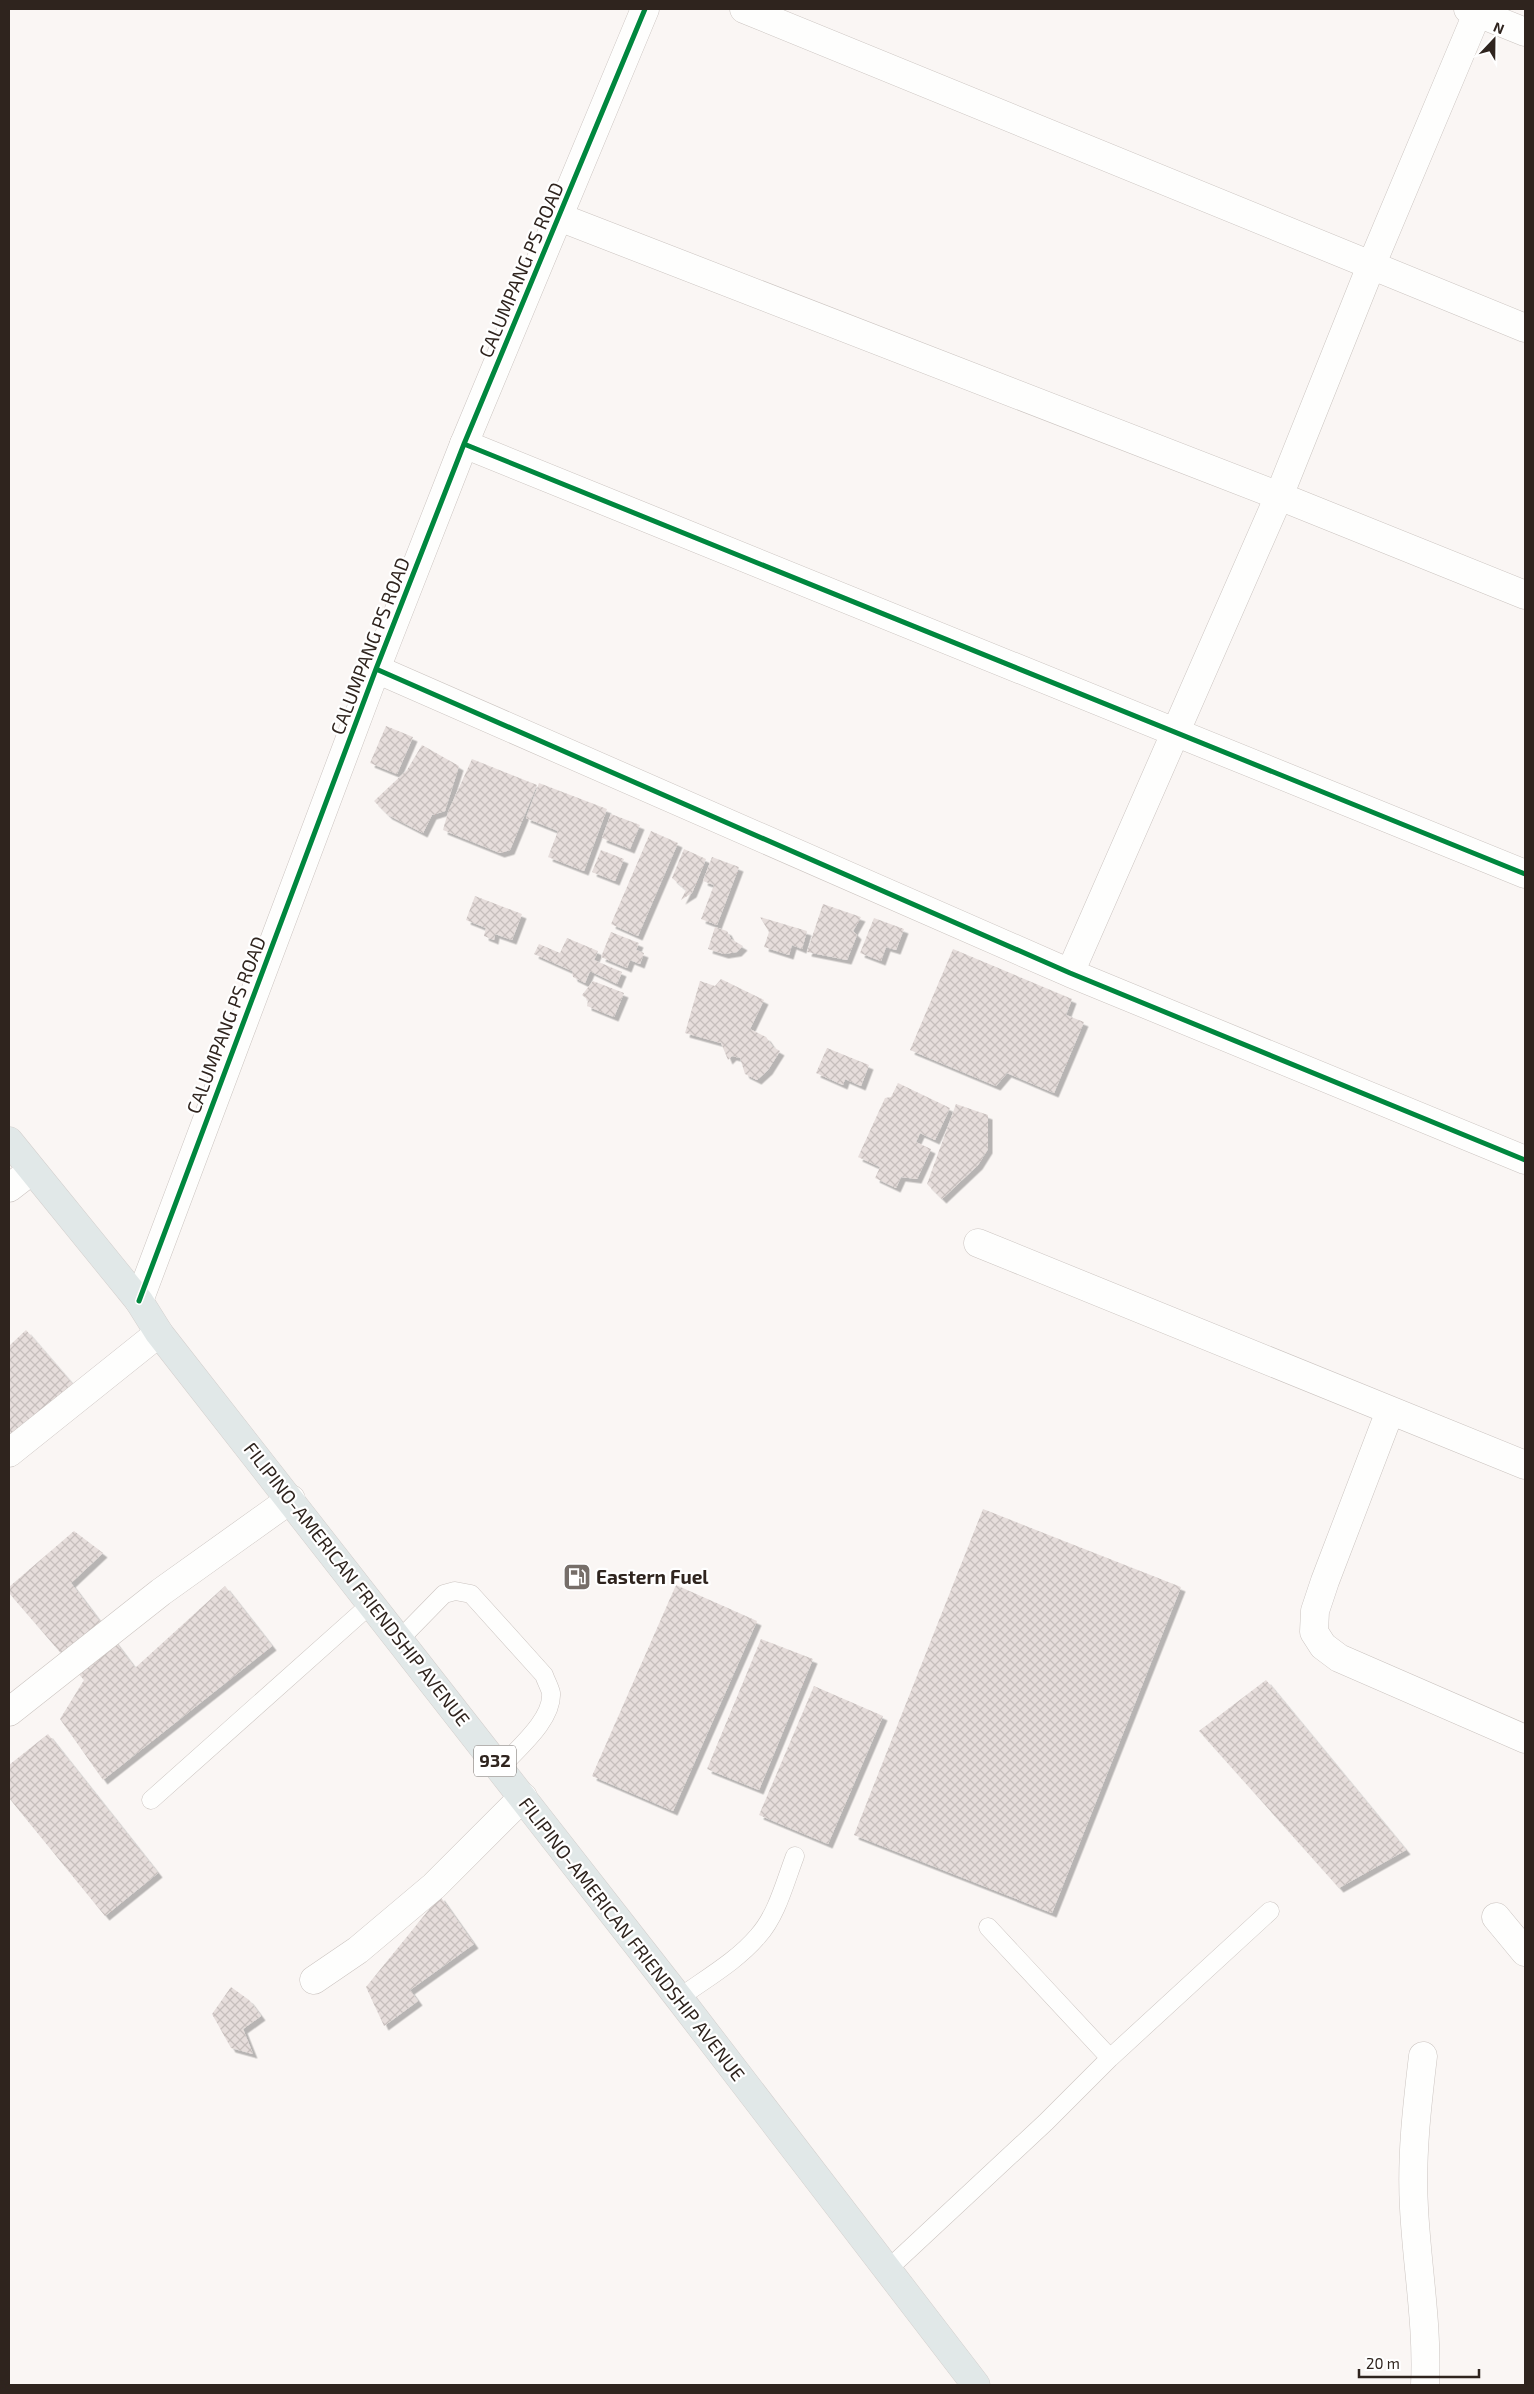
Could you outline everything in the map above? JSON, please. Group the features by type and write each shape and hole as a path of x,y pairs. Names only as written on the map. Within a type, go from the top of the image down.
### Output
{"main road":[{"name":"FILIPINO-AMERICAN FRIENDSHIP AVENUE","path":"9,1141 31,1171 139,1301 159,1333 523,1797 679,1998 886,2271 976,2385"}],"street":[{"name":"CALUMPANG PS ROAD","path":"139,1301 376,669 464,444 645,9"},
{"path":"744,9 1525,328"},
{"path":"1070,973 1174,731 1279,496 1475,10 1525,32"},
{"path":"560,216 1279,496 1525,595"},
{"path":"464,444 1525,874"},
{"path":"376,669 1070,973 1525,1160"},
{"path":"9,1188 31,1171"},
{"path":"978,1242 1525,1465"},
{"path":"9,1453 159,1333"},
{"path":"1390,1411 1324,1581 1315,1611 1314,1632 1323,1646 1339,1658 1525,1740"},
{"path":"9,1712 161,1592 291,1499"},
{"path":"314,1980 358,1950 434,1886 523,1797"},
{"path":"1496,1917 1525,1949"},
{"path":"1423,2056 1414,2132 1413,2205 1427,2353 1425,2385"}],"lane":[{"path":"400,1639 444,1594 455,1592 471,1594 544,1676 551,1692 547,1717 500,1768"},
{"path":"151,1800 372,1603"},
{"path":"679,1998 742,1952 759,1936 773,1913 795,1856"},
{"path":"886,2271 1046,2122 1110,2058 1270,1912"},
{"path":"988,1927 1110,2058"}],"building":[{"path":"386,726 413,737 397,774 370,763"},
{"path":"422,745 459,766 445,811 432,815 423,833 388,815 374,801 407,770"},
{"path":"472,759 537,785 510,850 500,853 443,830 448,812"},
{"path":"539,783 607,809 584,871 548,857 558,831 526,818"},
{"path":"611,814 640,825 630,849 602,838"},
{"path":"651,831 678,843 638,936 611,924"},
{"path":"684,849 706,859 692,893 681,900 686,890 672,878"},
{"path":"601,850 624,859 615,881 592,872"},
{"path":"712,857 739,867 717,925 701,919 714,885 703,881"},
{"path":"475,896 522,914 512,940 495,934 494,940 484,936 486,928 466,920"},
{"path":"823,904 861,917 853,931 857,935 847,960 807,952"},
{"path":"760,917 807,931 802,949 792,945 789,955 764,947 769,932"},
{"path":"874,918 904,929 896,950 886,947 881,961 860,953"},
{"path":"715,927 727,931 731,939 743,946 737,952 724,954 708,949"},
{"path":"611,932 639,943 636,950 644,953 640,964 630,960 627,968 601,957"},
{"path":"567,938 598,951 594,960 622,972 617,984 590,971 585,983 573,977 572,971 534,954 539,944 560,953"},
{"path":"953,949 1072,999 1066,1015 1084,1022 1054,1093 1007,1073 996,1086 910,1050"},
{"path":"721,979 764,1000 750,1029 766,1037 773,1047 780,1051 768,1070 757,1080 745,1074 740,1058 732,1056 728,1060 721,1043 685,1033 700,981 715,986"},
{"path":"593,981 624,993 614,1017 587,1006 588,1000 582,995"},
{"path":"827,1048 869,1065 861,1086 845,1079 843,1085 816,1073"},
{"path":"898,1083 950,1108 935,1140 920,1133 916,1142 931,1149 917,1179 901,1177 896,1188 875,1178 880,1167 858,1157 885,1098 891,1097"},
{"path":"956,1104 988,1115 988,1149 978,1165 942,1199 927,1184"},
{"path":"26,1330 77,1389 9,1443 9,1346"},
{"path":"983,1509 1181,1587 1052,1913 854,1835"},
{"path":"74,1531 103,1553 71,1583 135,1668 225,1586 272,1646 103,1780 60,1719 84,1680 9,1593 9,1587"},
{"path":"676,1585 757,1621 673,1811 592,1776"},
{"path":"761,1639 813,1659 759,1790 707,1769"},
{"path":"1266,1680 1406,1850 1339,1888 1199,1731"},
{"path":"814,1686 883,1716 828,1844 759,1815"},
{"path":"48,1734 158,1873 105,1916 9,1798 9,1765"},
{"path":"440,1896 474,1944 410,1990 418,2001 384,2026 366,1987"},
{"path":"231,1987 249,2000 261,2016 243,2029 253,2054 231,2048 212,2014"}],"cycle path":[{"path":"139,1301 376,669 464,444 645,9"},
{"path":"464,444 1525,874"},
{"path":"376,669 1070,973 1525,1160"}],"place":[{"name":"Eastern Fuel","path":"577,1577"}]}
